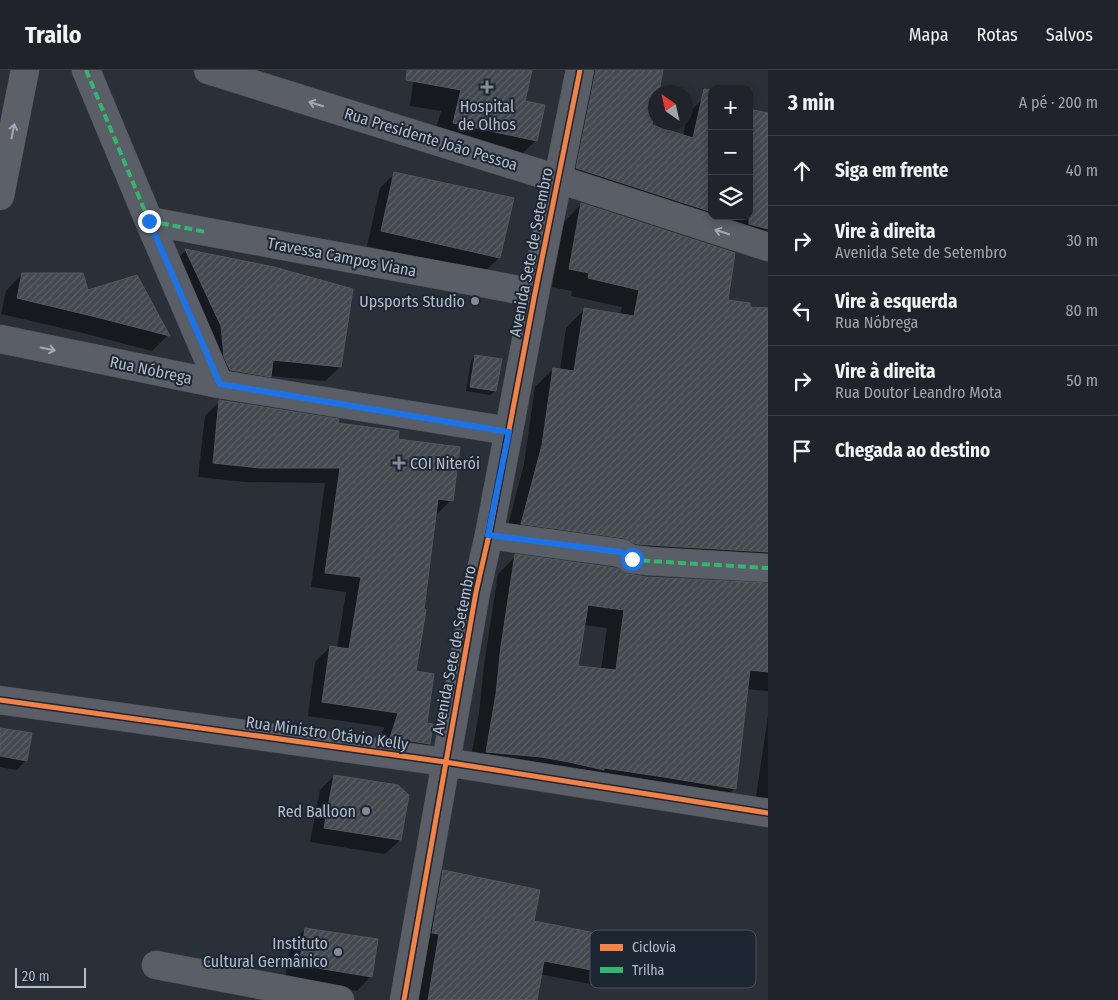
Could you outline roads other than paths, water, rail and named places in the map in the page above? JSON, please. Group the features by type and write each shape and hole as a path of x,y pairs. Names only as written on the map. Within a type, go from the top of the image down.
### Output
{"main road":[{"path":"0,196 25,70"}],"street":[{"path":"86,70 220,384"},
{"name":"Rua Presidente João Pessoa","path":"208,70 768,246"},
{"name":"Avenida Sete de Setembro","path":"404,1000 476,592 580,70"},
{"name":"Travessa Campos Viana","path":"149,221 535,293"},
{"name":"Rua Nóbrega","path":"0,339 220,384 509,432"},
{"path":"488,535 621,552 632,559 648,561 768,568"},
{"name":"Rua Ministro Otávio Kelly","path":"0,700 446,762 768,813"},
{"path":"156,965 340,1000"}],"place":[{"name":"Hospital de Olhos","path":"487,87"},
{"name":"Upsports Studio","path":"475,301"},
{"name":"COI Niterói","path":"399,463"},
{"name":"Red Balloon","path":"366,811"},
{"name":"Instituto Cultural Germânico","path":"338,952"}]}
